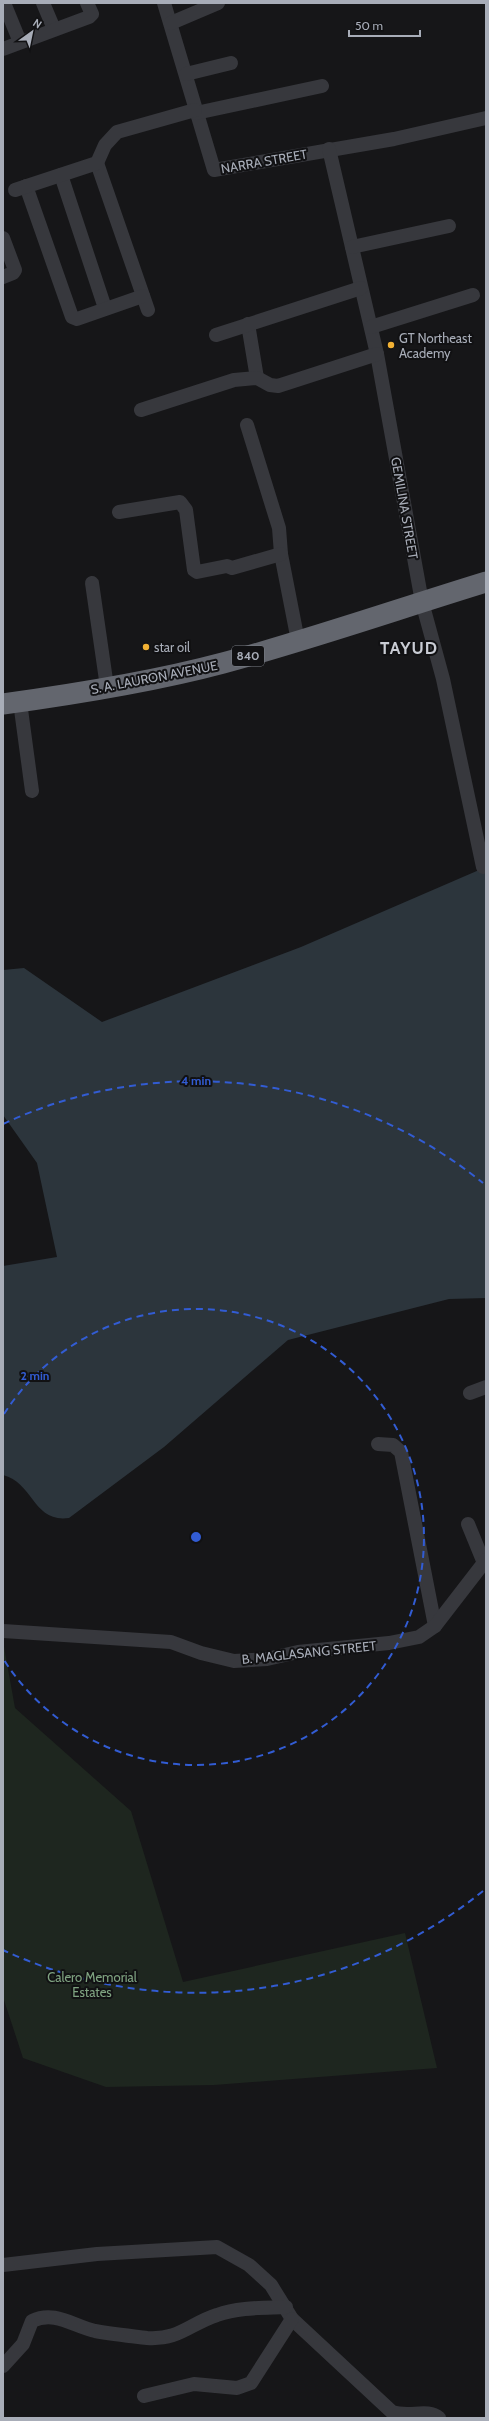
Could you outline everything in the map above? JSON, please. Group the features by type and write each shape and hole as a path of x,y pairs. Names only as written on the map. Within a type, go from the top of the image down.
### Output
{"highway":[{"name":"S. A. LAURON AVENUE","path":"12,703 107,687 222,663 298,641 486,582"}],"street":[{"path":"4,3 20,42"},
{"path":"43,3 54,28"},
{"path":"3,49 54,28 91,16 92,14 87,3"},
{"name":"NARRA STREET","path":"164,3 186,74 195,112 214,170 394,139 486,118"},
{"path":"171,23 218,3"},
{"path":"186,74 230,64"},
{"path":"148,310 97,163 105,146 117,132 195,112 322,86"},
{"name":"GEMILINA STREET","path":"329,149 377,354 422,602 443,679 483,867"},
{"path":"97,163 20,188 71,315 77,319 143,296"},
{"path":"61,175 105,308"},
{"path":"352,247 449,226"},
{"path":"3,238 15,270 13,273 3,276"},
{"path":"216,335 361,288"},
{"path":"371,327 473,295"},
{"path":"248,324 257,378"},
{"path":"141,410 234,380 257,378 270,385 278,386 377,354"},
{"path":"247,425 278,528 281,554 298,641"},
{"path":"119,512 180,502 186,510 194,570 197,572 227,566 232,568 281,554"},
{"path":"92,583 107,687"},
{"path":"12,703 32,791"},
{"path":"470,1393 486,1387"},
{"path":"378,1444 393,1445 400,1452 435,1626"},
{"path":"468,1524 485,1562"},
{"name":"B. MAGLASANG STREET","path":"3,1631 171,1642 202,1653 234,1660 267,1659 298,1652 389,1643 419,1638 435,1626 485,1562"},
{"path":"3,2265 97,2254 217,2247 249,2265 271,2285 289,2313 392,2412 404,2416 428,2412 439,2418"},
{"path":"3,2366 23,2344 32,2321 41,2317 52,2316 94,2331 165,2338 182,2334 201,2321 218,2314 236,2310 289,2313"},
{"path":"144,2396 194,2384 236,2388 251,2383 289,2313"}],"green space":[{"name":"Calero Memorial Estates","path":"3,1641 15,1708 131,1811 183,1982 405,1933 437,2068 214,2085 106,2087 23,2058 3,1997"}],"shaded area":[{"path":"486,867 486,1298 449,1299 288,1340 164,1447 69,1518 57,1518 48,1515 40,1509 21,1486 13,1479 3,1475 3,1266 57,1257 37,1163 3,1115 3,970 24,968 102,1022 301,947"}],"place":[{"name":"GT Northeast Academy","path":"391,345"},
{"name":"star oil","path":"146,647"}],"district":[{"name":"TAYUD","path":"409,648"}]}
